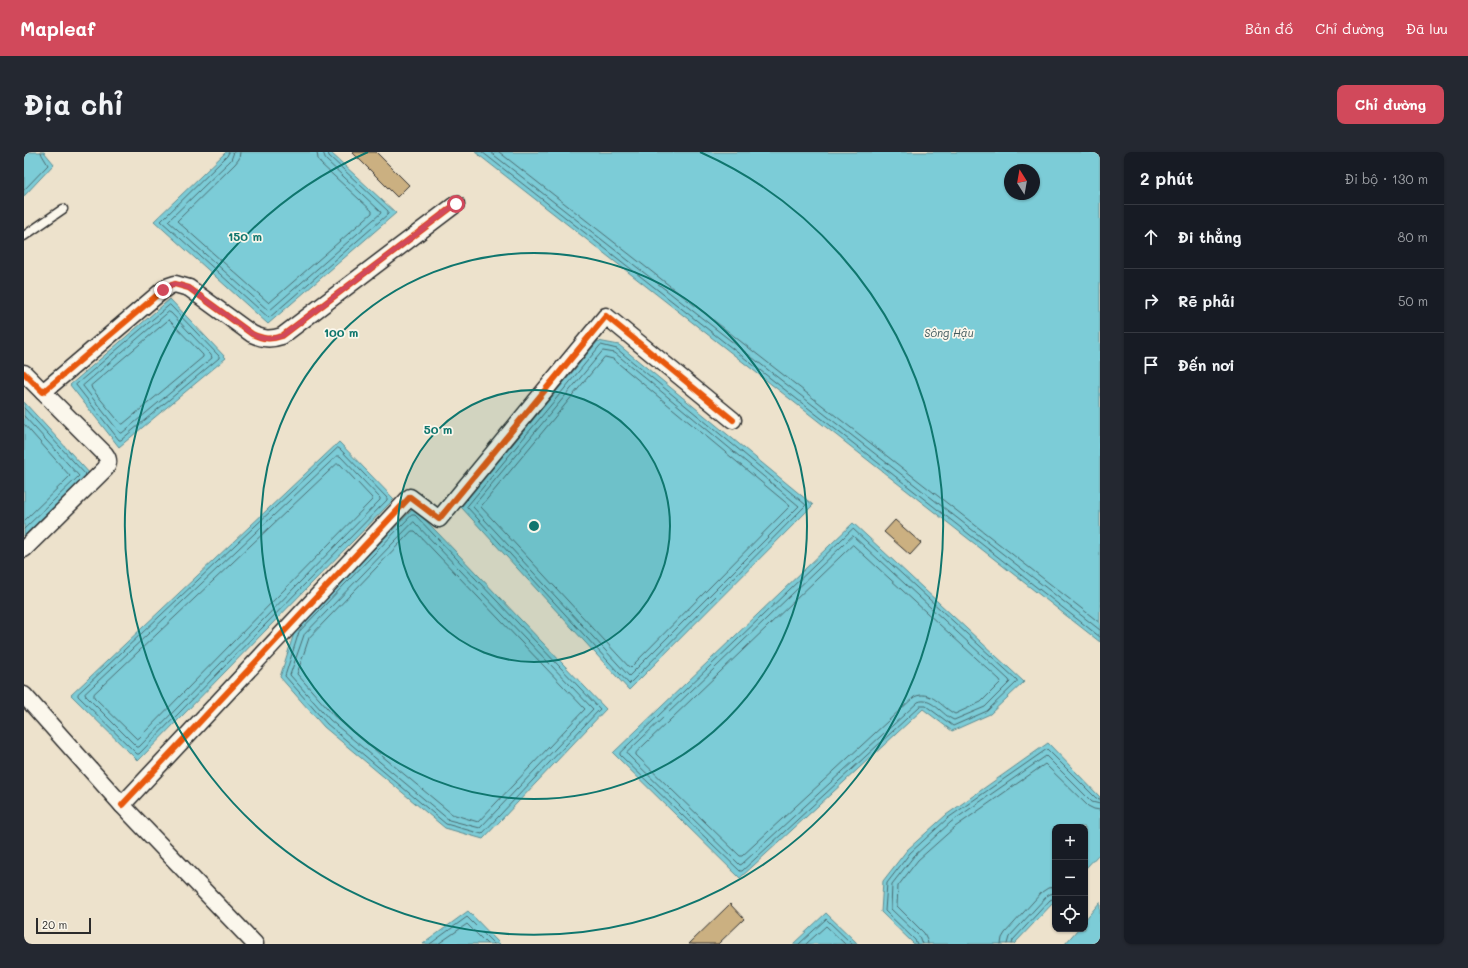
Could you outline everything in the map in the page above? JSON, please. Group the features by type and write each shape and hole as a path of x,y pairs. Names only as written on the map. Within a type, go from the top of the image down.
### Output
{"street":[{"path":"43,392 163,290 168,286 175,284 189,288 252,334 261,338 275,338 282,336 456,204"},
{"path":"122,805 410,497 439,519 606,316 733,420"},
{"path":"24,373 105,454 108,462 105,469 24,549"},
{"path":"24,695 122,805 255,944"}],"lane":[{"path":"24,236 63,209"}],"water":[{"path":"24,152 44,152 54,164 24,196"},
{"path":"226,152 330,152 396,213 268,324 154,221"},
{"name":"Sông Hậu","path":"475,152 1100,152 1100,642"},
{"path":"170,299 226,358 119,447 70,385"},
{"path":"598,341 619,345 813,505 629,690 461,507"},
{"path":"24,402 92,476 24,542"},
{"path":"339,442 394,499 138,761 71,695"},
{"path":"414,508 606,709 483,839 445,828 324,727 280,677 295,630"},
{"path":"853,523 1024,682 990,714 952,731 923,709 740,878 613,753"},
{"path":"1048,743 1100,797 1100,853 1088,866 1088,824 1052,824 1052,904 1014,944 914,944 881,912 883,881 907,850 946,815"},
{"path":"1100,902 1100,944 1065,944 1075,932 1088,932 1088,916"},
{"path":"468,911 500,944 423,944"},
{"path":"826,913 858,944 793,944"}],"building":[{"path":"352,152 376,152 409,185 397,197"},
{"path":"895,520 921,543 910,555 884,532"},
{"path":"730,904 744,919 718,944 689,944"}],"cycle path":[{"path":"24,373 43,392 163,290 175,284 189,288 252,334 267,338 282,336 456,204"},
{"path":"122,805 410,497 439,519 606,316 733,420"}],"route":[{"path":"163,290 168,286 181,284 189,288 252,334 267,339 282,336 456,204"}]}
